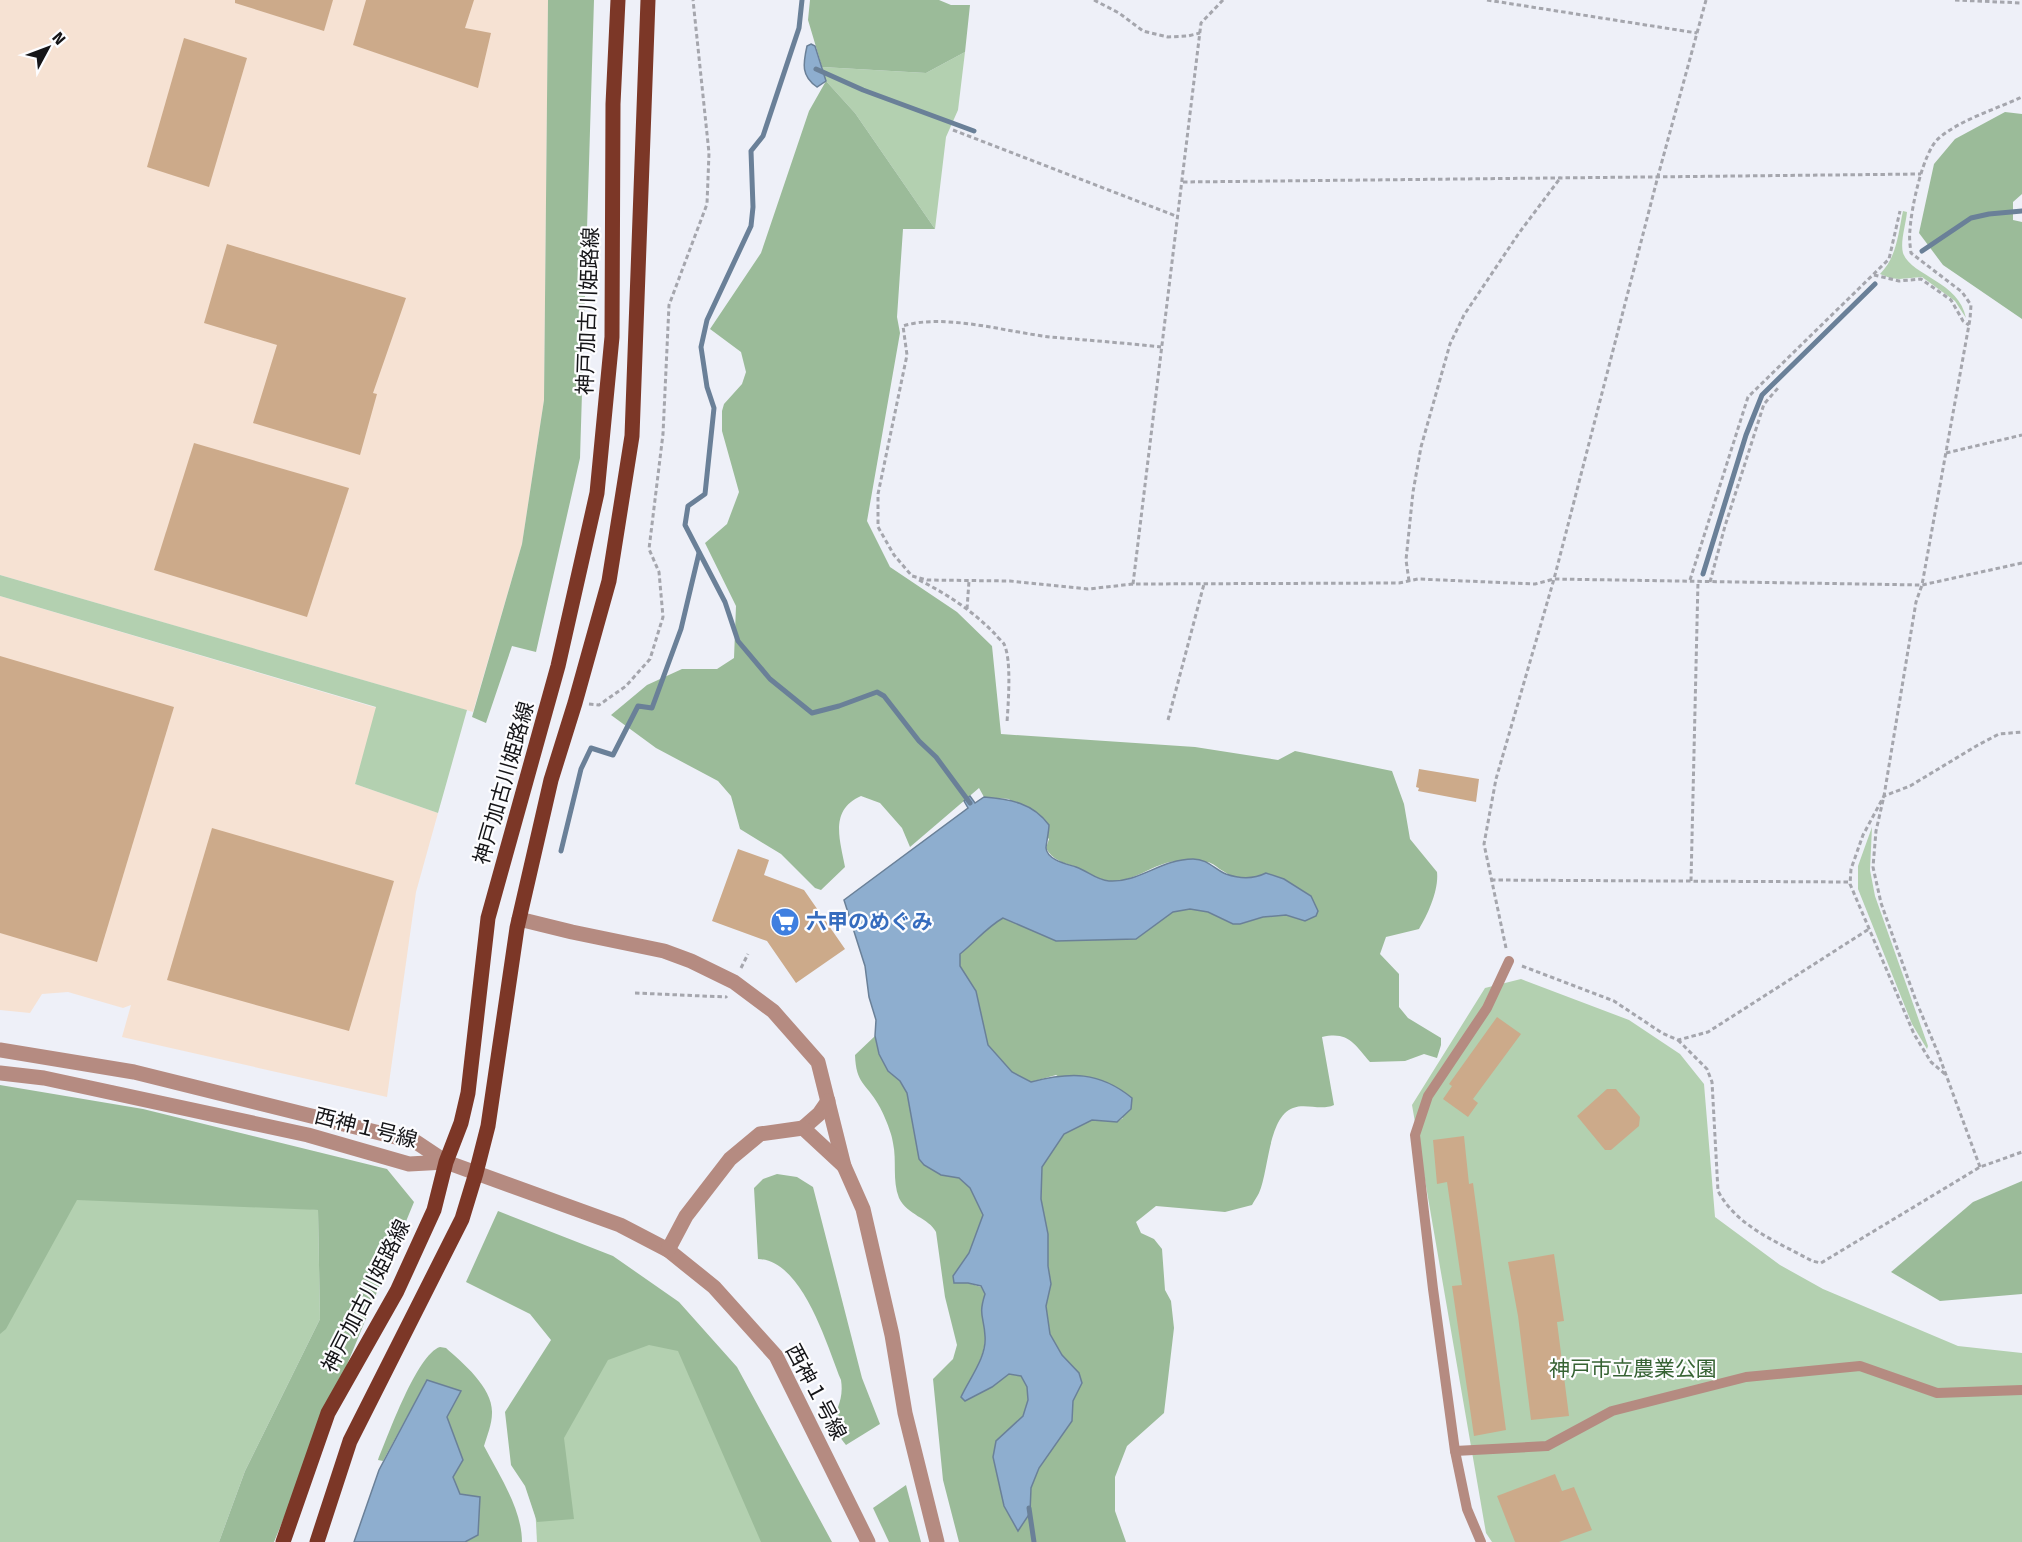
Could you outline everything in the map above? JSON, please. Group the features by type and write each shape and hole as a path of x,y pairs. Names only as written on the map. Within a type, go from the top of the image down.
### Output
{"main road":[{"name":"神戸加古川姫路線","path":"283,1542 328,1413 397,1292 434,1210 446,1162 468,1093 488,918 558,666 597,493 612,337 613,104 618,0"},
{"path":"316,1542 350,1441 462,1220 489,1126 519,919 551,780 576,703 609,581 632,436 648,0"}],"street":[{"path":"519,919 664,951 692,961 734,982 773,1011 818,1062 844,1166 863,1209 892,1335 905,1413 937,1542"},
{"name":"西神１号線","path":"0,1050 134,1072 416,1142 446,1162 620,1225 668,1250 714,1287 776,1356 868,1542"},
{"name":"西神１号線","path":"0,1073 44,1078 297,1133 409,1164 446,1162"},
{"path":"668,1250 686,1216 730,1159 760,1134 803,1128 819,1114 828,1101"},
{"path":"803,1128 844,1166"}],"lane":[{"path":"1481,1542 1467,1509 1455,1451 1415,1135 1428,1096 1487,1008 1509,961"},
{"path":"1455,1451 1547,1446 1612,1411 1746,1377 1860,1366 1937,1393 2022,1390"}],"path":[{"path":"576,703 599,705 626,686 650,659 663,617 659,572 649,549 663,435 669,305 707,204 709,153 693,0"},
{"path":"1094,0 1119,13 1143,30 1168,37 1200,33"},
{"path":"1132,584 1201,23 1222,0"},
{"path":"1487,0 1697,33"},
{"path":"1706,0 1554,579 1496,779 1484,844 1509,961 1614,1000 1662,1033 1678,1040 1707,1069 1712,1082 1718,1191 1725,1205 1743,1222 1812,1261 1821,1263 1980,1167 2022,1152"},
{"path":"1955,0 2022,3"},
{"path":"1980,1167 1916,1002 1878,894 1873,867 1876,831 1884,796 1916,602 1922,585 1947,453 1971,305 1962,292 1911,253 1910,230 1921,174 1928,152 1937,139 1953,128 2022,97"},
{"path":"953,130 1177,216"},
{"path":"1183,182 1921,174"},
{"path":"1409,581 1406,560 1413,492 1430,413 1450,344 1464,315 1519,233 1561,177"},
{"path":"1690,581 1748,398 1889,259 1900,211"},
{"path":"1874,275 1899,281 1922,279 1951,300 1969,325"},
{"path":"1007,723 1009,671 1005,645 967,609 943,592 912,576 894,555 878,527 878,494 907,356 903,326 918,321 946,322 1049,336 1161,347"},
{"path":"1710,582 1725,526 1764,404 1778,388"},
{"path":"1947,453 2022,435"},
{"path":"912,576 927,580 1010,581 1088,589 1132,584 1399,583 1418,579 1535,584 1554,579 1922,585 2022,563"},
{"path":"967,609 969,581"},
{"path":"1692,881 1698,581"},
{"path":"1168,720 1204,584"},
{"path":"1946,1076 1931,1062 1914,1034 1851,882 1851,869 1863,835 1884,796 1910,786 1999,734 2022,732"},
{"path":"1491,880 1851,882"},
{"path":"1678,1040 1708,1032 1869,929"},
{"path":"634,993 726,998 748,954"}],"shaded area":[{"path":"0,0 548,0 544,400 522,544 473,712 0,575"},
{"path":"0,596 377,708 355,784 438,813 416,892 387,1097 122,1037 131,1005 123,1008 68,992 42,994 30,1013 0,1010"}],"green space":[{"path":"548,0 594,0 580,458 536,652 512,646 486,723 472,717 522,544 544,400"},
{"path":"810,0 939,0 951,5 970,5 965,52 926,73 822,67 808,20"},
{"path":"965,52 958,110 946,137 935,229 855,113 826,81 822,67 926,73"},
{"path":"826,81 855,113 935,229 903,229 897,317 900,333 867,521 890,567 957,612 992,646 1001,734 1195,747 1278,760 1295,751 1392,771 1404,804 1410,839 1437,872 1435,894 1419,929 1386,937 1380,954 1399,974 1399,1007 1408,1018 1441,1038 1437,1058 1424,1054 1405,1061 1370,1062 1350,1040 1339,1036 1322,1037 1334,1105 1329,1107 1303,1106 1285,1113 1274,1133 1259,1193 1252,1205 1225,1212 1156,1206 1136,1222 1141,1233 1154,1239 1162,1249 1165,1290 1171,1301 1174,1328 1164,1413 1127,1446 1115,1477 1115,1511 1126,1542 959,1542 943,1480 933,1379 953,1359 957,1345 945,1297 936,1232 928,1223 907,1209 899,1198 891,1134 874,1097 857,1072 855,1055 875,1036 879,1054 888,1071 900,1081 907,1093 919,1159 941,1175 959,1178 970,1188 983,1215 969,1253 953,1276 954,1283 968,1283 981,1287 985,1294 982,1312 985,1344 977,1368 961,1397 992,1387 1009,1374 1021,1376 1027,1387 1028,1400 1023,1416 1010,1429 1004,1506 1018,1531 1030,1513 1031,1488 1039,1468 1072,1421 1073,1401 1082,1383 1079,1373 1062,1355 1050,1334 1046,1306 1051,1284 1048,1266 1048,1234 1041,1199 1042,1167 1064,1134 1092,1120 1117,1122 1123,1118 1056,1075 1031,1082 1012,1072 988,1045 976,992 960,966 960,954 1003,917 1056,941 1136,939 1173,912 1190,908 1208,912 1233,924 1263,917 1286,915 1305,921 1311,896 1284,879 1266,873 1238,877 1207,862 1170,862 1118,881 1100,879 1055,858 1046,848 1049,839 1009,799 984,797 979,788 910,847 902,828 880,803 861,796 851,802 844,809 839,827 845,867 821,890 815,888 781,854 740,829 731,796 718,781 656,748 611,715 647,685 682,669 717,669 734,658 736,606 705,543 727,524 739,492 722,431 722,411 724,404 742,384 746,372 741,352 710,329 761,253 809,111"},
{"path":"2005,112 2022,114 2022,194 2013,202 2013,220 2022,222 2022,319 1943,265 1919,233 1934,164 1955,139"},
{"path":"1903,211 1907,212 1903,253 1915,268 1954,295 1962,306 1966,318 1955,301 1922,277 1899,279 1880,274 1893,253"},
{"path":"0,575 467,710 438,813 355,784 376,707 0,596"},
{"path":"1872,827 1870,870 1875,896 1928,1046 1927,1049 1912,1024 1858,889 1858,866"},
{"name":"神戸市立農業公園","path":"1521,979 1629,1020 1680,1054 1704,1084 1715,1217 1780,1265 1823,1289 1958,1346 2022,1353 2022,1542 1492,1542 1486,1533 1412,1105 1485,988"},
{"path":"0,1085 143,1109 387,1169 414,1202 274,1542 219,1542 245,1471 320,1319 318,1210 77,1200 6,1329 0,1334"},
{"path":"777,1174 797,1177 813,1187 862,1378 880,1424 846,1445 835,1427 842,1391 841,1380 811,1307 788,1274 774,1263 758,1259 754,1188 763,1179"},
{"path":"57,1177 318,1210 320,1319 245,1471 219,1542 0,1542 0,1253"},
{"path":"2022,1181 2022,1294 1940,1301 1891,1272 1973,1202"},
{"path":"498,1211 613,1256 679,1302 737,1367 832,1542 761,1542 678,1351 649,1345 608,1360 564,1438 574,1519 537,1522 525,1486 511,1465 505,1412 551,1340 530,1314 466,1282"},
{"path":"681,1333 780,1542 537,1542 530,1409 611,1340"},
{"path":"440,1347 446,1348 468,1369 488,1394 492,1417 484,1446 514,1505 522,1542 465,1542 478,1535 479,1497 460,1494 453,1477 463,1460 447,1417 461,1391 427,1380 383,1461 378,1460 413,1380 431,1353"},
{"path":"906,1485 921,1542 889,1542 873,1508"}],"water":[{"path":"811,44 815,46 826,81 817,87 808,78 804,69 807,46"},
{"path":"970,796 975,803 984,797 1003,799 1036,812 1049,825 1046,848 1050,856 1100,879 1120,881 1181,860 1198,859 1231,876 1252,877 1266,873 1284,879 1311,896 1318,911 1316,916 1305,921 1286,915 1263,917 1233,924 1208,912 1190,909 1173,912 1136,939 1056,941 1003,918 960,954 960,966 976,991 988,1045 1012,1072 1031,1082 1059,1076 1096,1078 1120,1089 1132,1098 1131,1109 1117,1122 1092,1120 1064,1134 1042,1167 1041,1199 1048,1234 1048,1266 1051,1284 1046,1306 1050,1334 1062,1355 1079,1373 1082,1383 1073,1401 1072,1421 1039,1468 1031,1488 1030,1513 1018,1531 1004,1506 993,1457 996,1441 1023,1416 1028,1400 1027,1387 1021,1376 1009,1374 992,1387 965,1401 961,1397 977,1368 985,1344 982,1312 985,1294 981,1286 954,1283 953,1276 969,1253 983,1215 970,1188 959,1178 941,1175 924,1165 919,1159 907,1093 900,1081 888,1071 879,1054 875,1036 876,1020 869,997 865,966 844,900 968,808 964,801"},
{"path":"427,1380 461,1391 447,1417 463,1460 453,1477 460,1494 480,1497 478,1535 465,1542 354,1542 379,1470"}],"building":[{"path":"235,0 333,0 324,31 235,3"},
{"path":"366,0 474,0 465,28 491,33 478,88 353,45"},
{"path":"184,38 247,58 209,187 147,167"},
{"path":"227,244 406,298 373,393 377,394 360,455 253,423 277,345 204,323"},
{"path":"194,443 349,488 307,617 154,570"},
{"path":"0,656 174,707 97,962 0,933"},
{"path":"1419,769 1479,779 1476,802 1418,791 1419,788 1416,787"},
{"path":"212,828 394,881 349,1031 167,980"},
{"path":"738,849 769,860 764,875 804,890 845,949 796,983 767,941 712,921"},
{"path":"1497,1017 1521,1034 1473,1099 1478,1103 1468,1117 1443,1099 1452,1086 1449,1084"},
{"path":"1607,1089 1616,1089 1640,1117 1639,1126 1611,1150 1605,1150 1577,1116"},
{"path":"1464,1136 1469,1184 1473,1183 1506,1430 1474,1436 1452,1286 1462,1285 1447,1182 1437,1184 1433,1140"},
{"path":"1554,1254 1564,1321 1557,1322 1569,1416 1531,1420 1518,1316 1508,1262"},
{"path":"1555,1474 1562,1491 1574,1487 1592,1530 1559,1542 1515,1542 1497,1496"}],"waterway":[{"path":"802,0 799,28 763,136 751,151 753,207 751,226 707,320 701,347 707,387 714,408 705,494 688,506 685,525 725,602 738,641 770,679 812,713 877,692 884,696 919,741 936,757 970,803"},
{"path":"816,69 863,90 974,131"},
{"path":"1922,251 1971,218 2022,211"},
{"path":"1703,574 1746,435 1762,395 1875,284"},
{"path":"561,851 581,769 591,748 613,755 638,706 652,708 681,629 699,553"},
{"path":"1029,1508 1034,1542"}],"place":[{"name":"六甲のめぐみ","path":"785,922"}]}
